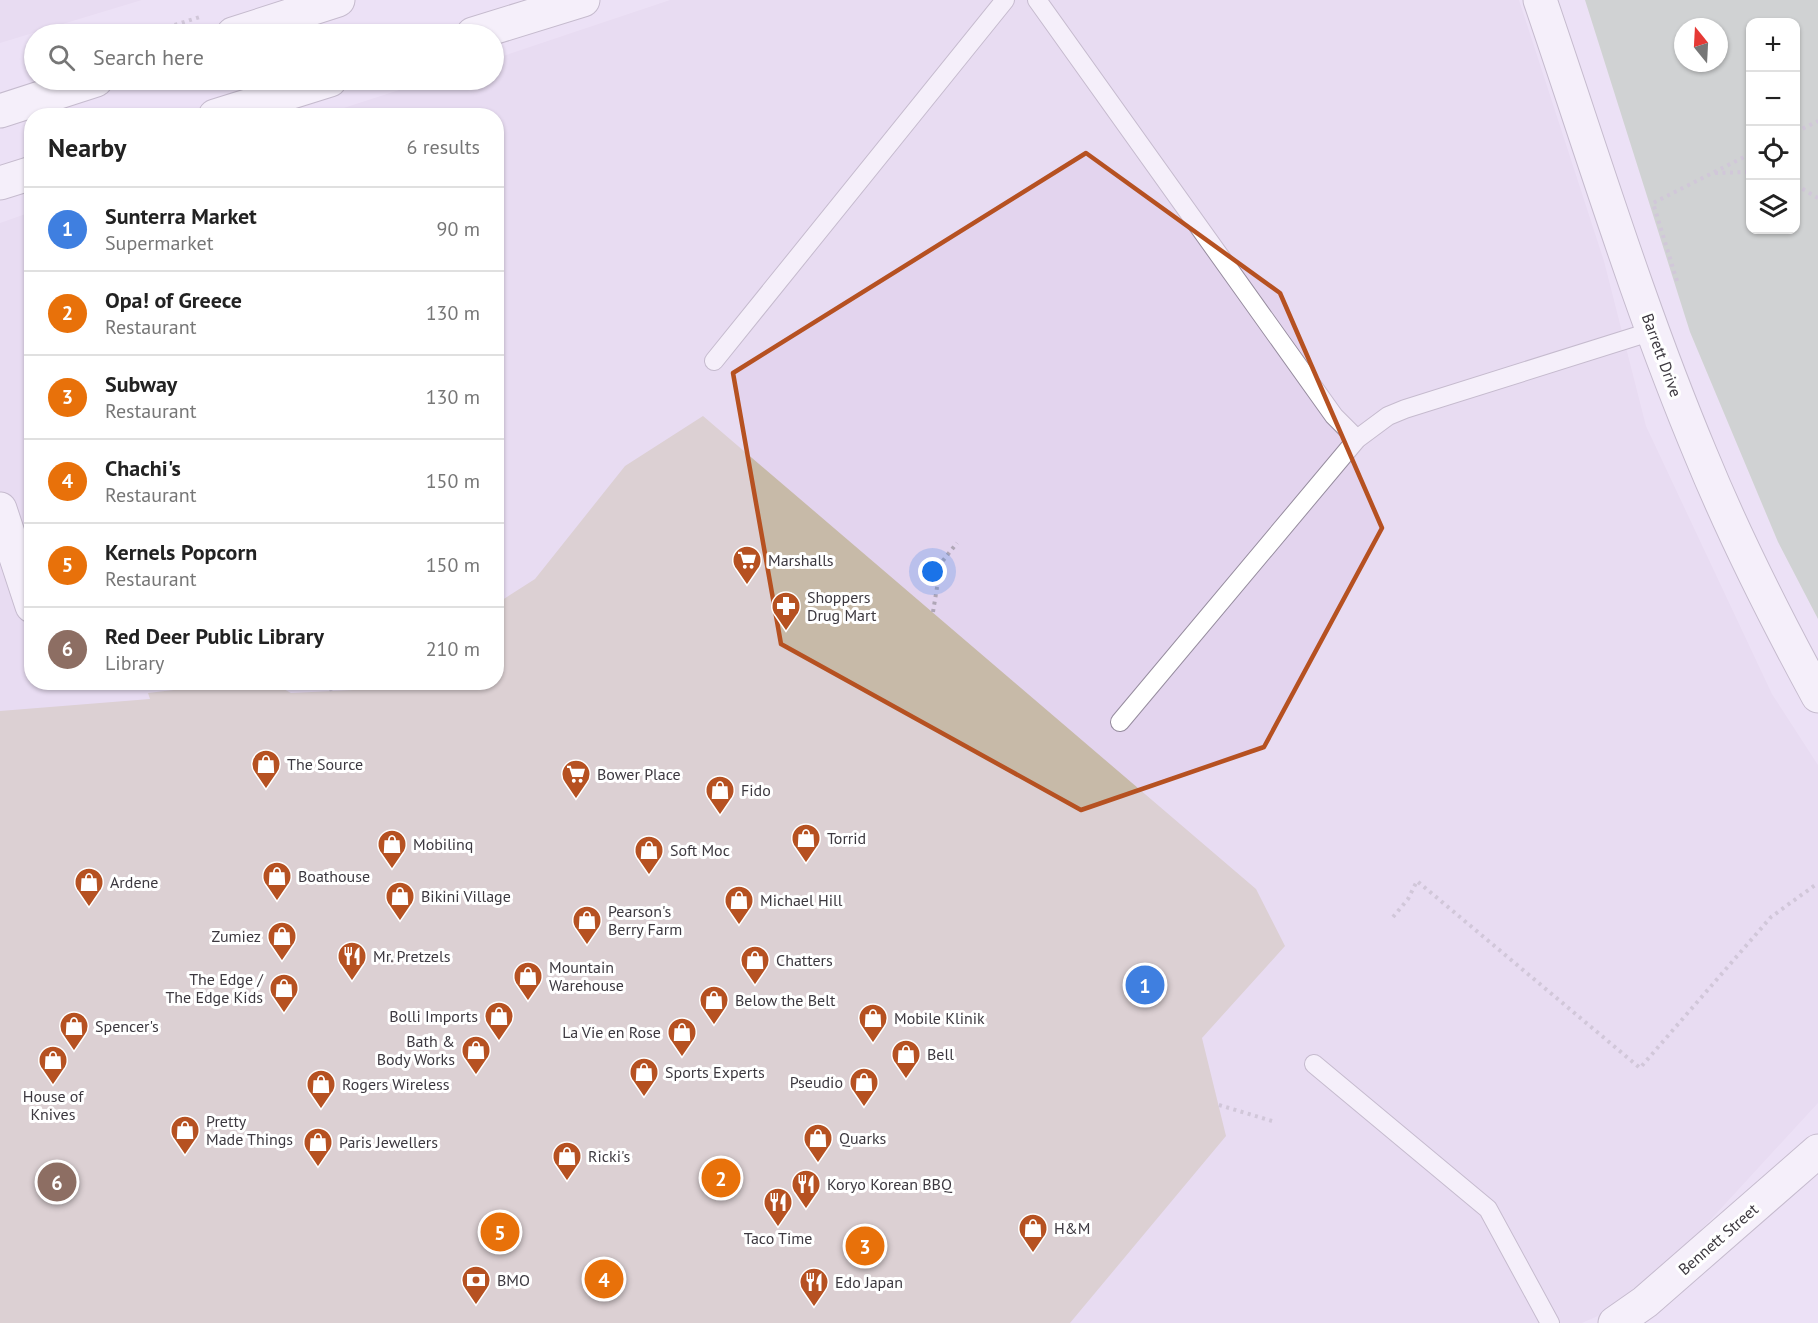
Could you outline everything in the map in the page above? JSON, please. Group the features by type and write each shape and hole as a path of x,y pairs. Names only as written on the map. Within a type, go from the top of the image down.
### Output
{"street":[{"path":"222,24 338,0"},
{"path":"504,25 583,0"},
{"name":"Barrett Drive","path":"1540,0 1653,331 1700,454 1747,560 1818,696"},
{"path":"0,111 65,90"},
{"path":"241,108 298,90"},
{"path":"0,183 24,176"},
{"path":"0,509 24,582"},
{"name":"Bennett Street","path":"1615,1323 1645,1302 1818,1151"}],"lane":[{"path":"714,361 1005,0"},
{"path":"1037,0 1334,416 1357,439"},
{"path":"1120,722 1357,439 1388,416 1653,331"},
{"path":"1314,1064 1488,1209 1550,1323"}],"path":[{"path":"1800,130 1818,121"},
{"path":"1677,281 1653,203 1746,156"},
{"path":"1710,173 1746,172"},
{"path":"1800,187 1818,198"},
{"path":"933,612 941,563 957,543"},
{"path":"1393,917 1408,899 1417,881 1640,1068 1771,917 1818,883"},
{"path":"1219,1105 1272,1121"}],"highlighted area":[{"path":"1086,153 1280,293 1382,528 1264,747 1081,810 781,644 733,373"}],"shaded area":[{"path":"0,0 142,0 63,24 24,24 24,36 0,43"},
{"path":"670,0 1519,0 1604,261 1646,426 1772,694 1818,765 1818,1103 1681,1252 1598,1316 1582,1323 0,1323 0,223 24,214 24,690 504,690 504,108 344,108 399,90 504,90 504,56"}],"green space":[{"path":"1585,0 1818,0 1818,619 1778,542 1690,332"}],"building":[{"name":"Bower Place","path":"703,416 1256,889 1285,946 1202,1038 1226,1136 1070,1323 0,1323 0,711 150,699 148,693 174,690 286,690 291,693 353,690 504,690 504,599 535,579 625,466"}],"place":[{"name":"Marshalls","path":"747,586"},
{"name":"Shoppers Drug Mart","path":"786,632"},
{"name":"The Source","path":"266,790"},
{"name":"Bower Place","path":"576,800"},
{"name":"Fido","path":"720,816"},
{"name":"Torrid","path":"806,864"},
{"name":"Mobilinq","path":"392,870"},
{"name":"Soft Moc","path":"649,876"},
{"name":"Boathouse","path":"277,902"},
{"name":"Ardene","path":"89,908"},
{"name":"Bikini Village","path":"400,922"},
{"name":"Michael Hill","path":"739,926"},
{"name":"Pearson's Berry Farm","path":"587,946"},
{"name":"Zumiez","path":"282,962"},
{"name":"Mr. Pretzels","path":"352,982"},
{"name":"Sunterra Market","path":"1145,985"},
{"name":"Chatters","path":"755,986"},
{"name":"Mountain Warehouse","path":"528,1002"},
{"name":"The Edge / The Edge Kids","path":"284,1014"},
{"name":"Below the Belt","path":"714,1026"},
{"name":"Bolli Imports","path":"499,1042"},
{"name":"Mobile Klinik","path":"873,1044"},
{"name":"Spencer's","path":"74,1052"},
{"name":"La Vie en Rose","path":"682,1058"},
{"name":"Bath & Body Works","path":"476,1076"},
{"name":"Bell","path":"906,1080"},
{"name":"House of Knives","path":"53,1086"},
{"name":"Sports Experts","path":"644,1098"},
{"name":"Pseudio","path":"864,1108"},
{"name":"Rogers Wireless","path":"321,1110"},
{"name":"Pretty Made Things","path":"185,1156"},
{"name":"Quarks","path":"818,1164"},
{"name":"Paris Jewellers","path":"318,1168"},
{"name":"Opa! of Greece","path":"721,1178"},
{"name":"Red Deer Public Library","path":"57,1182"},
{"name":"Ricki's","path":"567,1182"},
{"name":"Koryo Korean BBQ","path":"806,1210"},
{"name":"Taco Time","path":"778,1228"},
{"name":"Kernels Popcorn","path":"500,1232"},
{"name":"Subway","path":"865,1246"},
{"name":"H&M","path":"1033,1254"},
{"name":"Chachi's","path":"604,1279"},
{"name":"BMO","path":"476,1306"},
{"name":"Edo Japan","path":"814,1308"}]}
